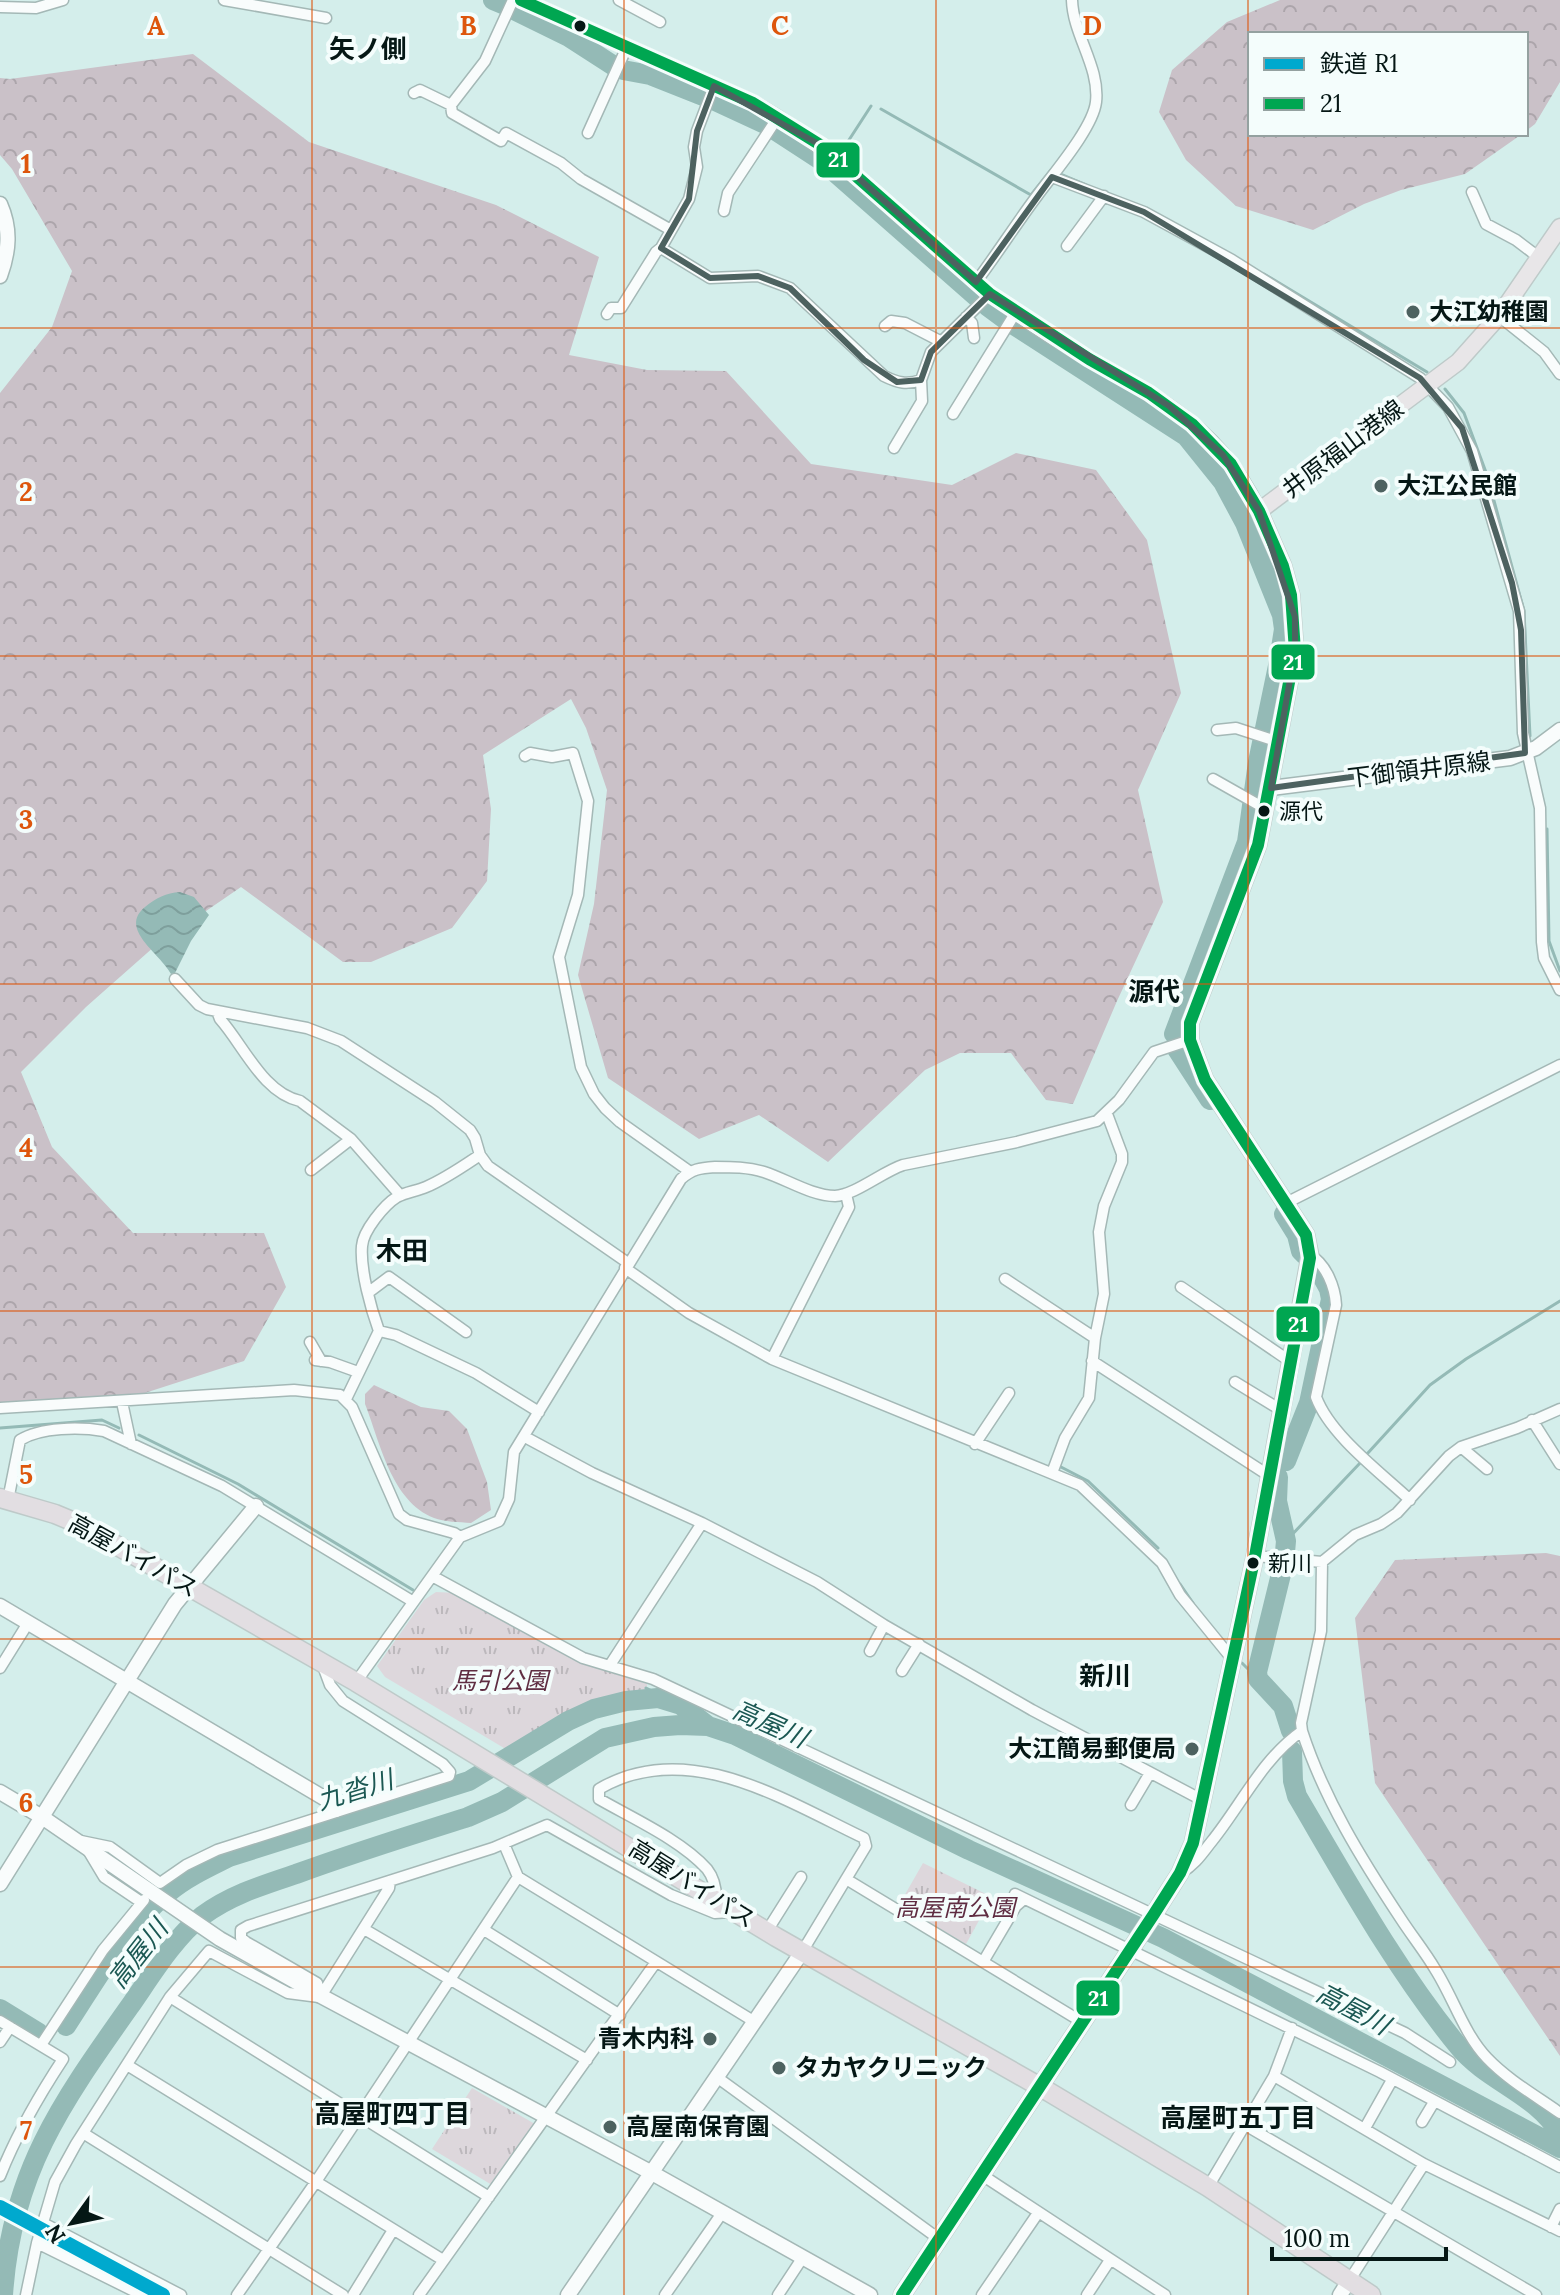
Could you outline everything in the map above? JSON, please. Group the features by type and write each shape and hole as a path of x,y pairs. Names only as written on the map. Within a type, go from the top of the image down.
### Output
{"highway":[{"name":"高屋バイパス","path":"4,1499 79,1524 356,1682 802,1952 1208,2187 1344,2288 1371,2295"}],"main road":[{"name":"井原福山港線","path":"1190,1040 1190,1023 1258,845 1257,805 1271,788 1268,738 1295,651 1295,617 1283,566 1259,511 1458,362 1499,316 1541,259 1560,227"},
{"path":"902,2295 1153,1916 1180,1873 1193,1843 1255,1556 1310,1255 1306,1235 1205,1080 1190,1040"}],"street":[{"path":"0,7 36,8 63,0"},
{"path":"224,0 326,18"},
{"path":"513,0 485,61 451,105 452,113 501,141 506,133 671,230"},
{"path":"521,0 714,86 843,164 990,294 1089,359 1149,393 1192,424 1223,455 1244,483 1259,511"},
{"path":"619,0 660,22"},
{"path":"976,282 1087,125 1096,101 1094,82 1074,23 1072,0"},
{"path":"588,133 626,49"},
{"path":"607,314 611,308 621,308 689,199 697,167 694,147 697,131 714,86"},
{"path":"414,93 420,90 451,105"},
{"path":"724,211 728,193 774,124"},
{"path":"1052,177 1144,212 1232,260 1429,386 1448,407 1472,451 1512,583 1521,630 1525,753 1540,808 1544,958 1560,990"},
{"path":"1472,192 1486,224 1516,240 1541,259"},
{"path":"1067,246 1104,196"},
{"path":"0,204 8,221 8,232 7,255 0,276"},
{"path":"661,248 710,278 758,276 782,284 808,303 842,340 884,376 910,384 921,380"},
{"path":"894,448 922,401 921,380 931,352 990,294"},
{"path":"953,414 1016,312"},
{"path":"1499,316 1544,352 1560,374"},
{"path":"966,317 972,323 974,338"},
{"path":"885,326 891,321 905,323 940,341"},
{"path":"1217,730 1236,728 1268,738"},
{"name":"下御領井原線","path":"1271,788 1489,762 1525,753 1560,730"},
{"path":"525,756 530,753 552,757 573,753 588,797 578,895 559,957 586,1080 605,1108 620,1122 689,1171"},
{"path":"1213,779 1257,805"},
{"path":"175,979 199,1005 307,1028 341,1041 435,1102 470,1130 488,1166 689,1313 772,1359 1080,1485 1162,1563 1180,1595 1233,1660"},
{"path":"217,1011 267,1081 351,1139 400,1195"},
{"path":"356,1682 460,1537 499,1521 509,1499 514,1452 681,1179 689,1171 735,1166 761,1171 833,1196 846,1194 887,1170 903,1165 1086,1126 1107,1114 1154,1052 1190,1040"},
{"path":"1286,1203 1560,1065"},
{"path":"1052,1473 1065,1438 1089,1398 1095,1338 1104,1294 1099,1232 1104,1206 1122,1162 1107,1114"},
{"path":"311,1170 351,1139"},
{"path":"346,1399 379,1331 362,1245 366,1233 400,1195 444,1178 480,1155"},
{"path":"772,1359 849,1207 846,1194"},
{"path":"1310,1255 1323,1268 1335,1292 1336,1305 1316,1397 1342,1436 1410,1500"},
{"path":"369,1292 389,1277 466,1332"},
{"path":"1005,1279 1095,1338"},
{"path":"1181,1287 1291,1362"},
{"path":"379,1331 396,1335 476,1373 539,1412"},
{"path":"310,1342 318,1361 358,1372"},
{"path":"1092,1361 1268,1475"},
{"path":"1235,1382 1281,1410"},
{"path":"0,1408 294,1390 328,1393 346,1399 399,1514 407,1520 460,1537"},
{"path":"975,1444 1009,1393"},
{"path":"122,1402 131,1444"},
{"path":"1255,1556 1322,1562 1355,1535 1381,1524 1410,1500 1449,1456 1461,1447 1560,1409"},
{"path":"1532,1420 1560,1464"},
{"path":"4,1499 20,1440 30,1434 88,1429 104,1431 222,1486 412,1601"},
{"path":"525,1437 592,1473 702,1523 817,1582 884,1625 1032,1710 1202,1800"},
{"path":"1461,1447 1487,1469"},
{"path":"0,1884 189,1586 256,1506"},
{"path":"610,1665 702,1523"},
{"path":"1322,1562 1321,1631 1301,1723 1315,1770 1334,1810 1435,1968 1476,2043 1501,2071 1560,2113"},
{"path":"432,1576 583,1658 653,1679 1405,2033 1450,2062"},
{"path":"0,1606 329,1801 336,1810"},
{"path":"0,1668 28,1623"},
{"path":"870,1651 884,1625"},
{"path":"902,1671 919,1644"},
{"path":"41,2045 103,1950 151,1893 186,1865 217,1850 449,1776 450,1772 443,1764 343,1701 330,1685 322,1663"},
{"path":"1180,1873 1197,1859 1221,1830 1262,1771 1302,1731"},
{"path":"568,2295 802,1952 866,1846 864,1838 742,1780 711,1772 652,1771 626,1777 599,1789 599,1799 686,1851 708,1870 715,1883 716,1898"},
{"path":"1131,1805 1150,1773"},
{"path":"0,1792 42,1817 220,1939 870,2295"},
{"path":"321,1996 317,1983 246,1942 241,1938 241,1930 504,1844 547,1825 683,1900 715,1913 737,1912"},
{"path":"504,1844 518,1877 755,2022"},
{"path":"237,2295 361,2115 518,1877"},
{"path":"767,1931 801,1877"},
{"path":"846,1879 1082,2022"},
{"path":"321,1996 389,1888 390,1881"},
{"path":"983,1962 1020,1897 1132,1948 1560,2167"},
{"path":"364,1929 587,2060"},
{"path":"484,1930 620,2015"},
{"path":"26,2295 55,2182 170,1997 209,1951 288,1993 321,1996"},
{"path":"419,2295 656,1962"},
{"path":"170,1997 489,2197"},
{"path":"0,2042 5,2024 63,2059 33,2104 0,2176"},
{"path":"1208,2187 1274,2076 1292,2028"},
{"path":"127,2065 443,2260"},
{"path":"1274,2076 1424,2164 1556,2229 1560,2209"},
{"path":"718,2078 939,2239"},
{"path":"1365,2128 1392,2080"},
{"path":"1422,2122 1434,2102"},
{"path":"1245,2125 1536,2295"},
{"path":"83,2133 343,2295"},
{"path":"1344,2288 1424,2164"},
{"path":"982,2175 1165,2295"},
{"path":"665,2295 722,2213"},
{"path":"982,2295 1038,2213"},
{"path":"43,2223 181,2295"},
{"path":"353,2295 393,2230"},
{"path":"37,2243 138,2293"},
{"path":"778,2295 803,2257"},
{"path":"1087,2295 1110,2260"}],"highlighted area":[{"path":"714,86 822,146 976,282 1052,177 1144,212 1420,378 1462,428 1512,583 1521,630 1525,753 1271,788 1295,651 1295,617 1259,511 1223,455 1169,406 990,294 931,352 921,380 897,382 864,360 790,288 758,276 710,278 661,248 689,199 697,131"}],"green space":[{"path":"1280,0 1560,0 1560,82 1535,124 1528,129 1528,32 1248,32 1248,136 1519,136 1465,174 1401,190 1364,204 1313,230 1236,206 1186,160 1159,112 1172,70 1227,22"},
{"path":"193,54 309,142 496,205 599,257 569,355 647,370 726,371 811,464 952,485 1016,453 1096,470 1147,540 1181,693 1138,790 1163,902 1073,1104 1046,1100 1011,1053 960,1053 925,1070 828,1162 759,1115 699,1139 608,1078 578,975 594,904 607,790 586,728 571,699 483,755 491,809 487,881 452,928 371,962 343,962 241,887 155,946 86,1007 21,1072 52,1147 133,1233 264,1233 286,1287 244,1361 120,1401 0,1403 0,393 52,327 72,271 12,169 0,155 0,78"},
{"path":"374,1385 421,1407 449,1411 467,1429 487,1482 491,1510 471,1523 447,1521 419,1510 407,1498 389,1469 365,1404 365,1394"},
{"path":"1546,1553 1560,1556 1560,2056 1375,1783 1355,1618 1395,1560"},
{"name":"馬引公園","path":"436,1592 457,1593 578,1660 647,1684 647,1694 608,1699 574,1712 509,1751 385,1677 377,1666 424,1600"},
{"name":"高屋南公園","path":"923,1863 992,1897 966,1944 899,1905"},
{"path":"472,2088 535,2124 492,2185 432,2149"}],"water":[{"path":"180,892 194,897 209,915 175,973 171,974 144,941 136,924 138,915 149,904"}],"waterway":[{"path":"493,0 505,5"},
{"path":"516,11 569,37 614,66"},
{"path":"623,70 650,75 703,96"},
{"path":"713,100 767,125 822,161 979,299"},
{"path":"847,143 871,106"},
{"path":"881,109 1031,195 1051,170"},
{"path":"1060,174 1086,185"},
{"path":"1264,274 1427,372"},
{"path":"987,306 1006,320"},
{"path":"1014,325 1186,436 1223,482 1245,523 1282,615 1284,629 1258,762 1247,842 1174,1034"},
{"path":"1445,389 1464,413 1487,475 1524,611 1530,736"},
{"path":"1547,829 1549,941 1560,971"},
{"path":"1175,1046 1210,1100"},
{"path":"1284,1214 1305,1255"},
{"path":"1286,1461 1309,1403 1331,1299 1318,1269"},
{"path":"1367,1454 1430,1385 1560,1301"},
{"path":"0,1428 102,1420 119,1428"},
{"path":"139,1435 238,1484 413,1590"},
{"path":"1286,1541 1361,1462"},
{"path":"1061,1467 1088,1481 1158,1548"},
{"path":"1278,1477 1277,1501 1286,1541 1285,1552"},
{"path":"1283,1566 1257,1672 1258,1679 1283,1706 1291,1731"},
{"path":"1180,1584 1193,1603"},
{"path":"1242,1663 1258,1679"},
{"path":"646,1688 670,1700"},
{"name":"九沓川","path":"66,2026 113,1954 153,1906 183,1882 229,1857 469,1781 568,1721 594,1709 626,1701 658,1698 681,1705 708,1726"},
{"name":"高屋川","path":"3,2295 17,2212 44,2141 83,2074 154,1970 181,1936 202,1916 235,1896 259,1887 468,1817 502,1802 605,1738 654,1727 708,1726 735,1735 969,1850 1163,1938 1560,2148"},
{"path":"1292,1751 1297,1796 1414,1987 1459,2047 1484,2070 1539,2108 1560,2134"},
{"name":"九沓川","path":"0,2009 39,2033"}],"rail line":[{"name":"R1","path":"0,2207 163,2295"}],"transit line":[{"name":"21","path":"521,0 753,103 822,146 990,294 1089,359 1149,393 1192,424 1231,464 1259,511 1283,566 1291,595 1295,651 1258,845 1190,1023 1190,1040 1205,1080 1306,1235 1310,1258 1255,1556 1193,1843 1180,1873 1154,1914 902,2295"}],"place":[{"name":"大江幼稚園","path":"1413,312"},
{"name":"大江公民館","path":"1381,486"},
{"name":"源代","path":"1264,811"},
{"name":"新川","path":"1253,1563"},
{"name":"大江簡易郵便局","path":"1192,1749"},
{"name":"青木内科","path":"710,2039"},
{"name":"タカヤクリニック","path":"779,2068"},
{"name":"高屋南保育園","path":"610,2127"}],"district":[{"name":"矢ノ側","path":"368,49"},
{"name":"源代","path":"1154,992"},
{"name":"木田","path":"402,1251"},
{"name":"新川","path":"1105,1676"},
{"name":"高屋町四丁目","path":"392,2114"},
{"name":"高屋町五丁目","path":"1238,2118"}]}
